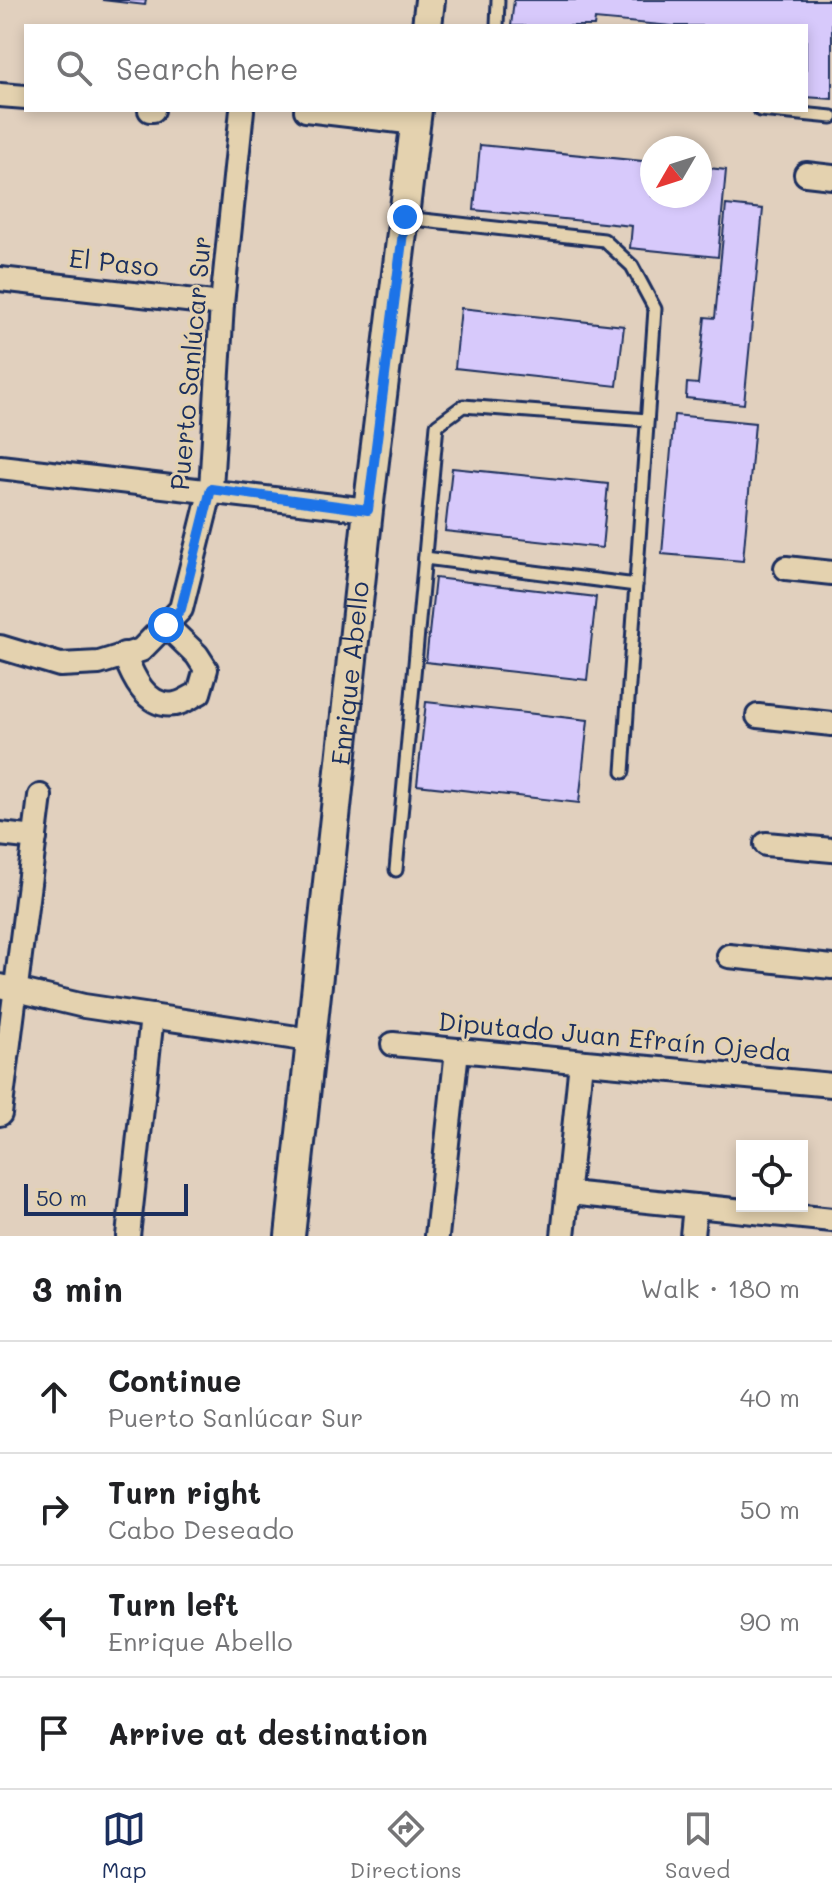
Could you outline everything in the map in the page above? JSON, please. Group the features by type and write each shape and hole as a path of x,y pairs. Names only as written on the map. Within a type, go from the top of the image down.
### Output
{"street":[{"path":"427,24 430,0"},
{"path":"0,95 24,97"},
{"name":"Puerto Sanlúcar Sur","path":"133,652 181,609 211,489 222,304 242,112"},
{"path":"343,112 417,116"},
{"name":"Enrique Abello","path":"290,1236 368,510 417,116"},
{"path":"806,174 832,177"},
{"name":"El Paso","path":"0,279 222,304"},
{"path":"0,467 211,489 368,510"},
{"path":"786,568 832,573"},
{"path":"0,647 60,665 99,663 133,652 134,681 157,702 175,704 199,693 206,669 197,655 166,625"},
{"path":"758,716 832,724"},
{"path":"0,1114 8,988 40,796"},
{"path":"0,834 35,838"},
{"path":"766,844 832,850"},
{"path":"729,956 832,967"},
{"path":"8,988 152,1016 310,1040"},
{"path":"128,1236 152,1016"},
{"name":"Diputado Juan Efraín Ojeda","path":"393,1044 832,1085"},
{"path":"437,1236 457,1050"},
{"path":"563,1236 581,1062"},
{"path":"569,1193 695,1206 821,1225"},
{"path":"692,1236 695,1206"}],"lane":[{"path":"497,24 498,0"},
{"path":"781,112 832,117"},
{"path":"405,217 604,240 618,249 645,284 655,309 623,772"},
{"path":"396,870 437,425 463,406 647,420"},
{"path":"425,558 636,585"}],"building":[{"path":"102,0 146,0 145,5"},
{"path":"514,0 832,0 832,99 808,97 808,24 650,24 595,19 594,24 511,24"},
{"path":"480,145 640,161 640,208 712,208 712,168 726,170 718,257 630,248 632,226 474,210"},
{"path":"726,205 763,209 744,404 686,398 687,383 698,384 705,317 715,318"},
{"path":"461,308 624,326 617,386 455,368"},
{"path":"674,415 755,423 743,561 662,554"},
{"path":"452,468 608,484 602,548 445,531"},
{"path":"435,578 596,597 587,680 426,662"},
{"path":"426,702 588,720 579,803 417,785"}],"route":[{"path":"166,625 181,609 211,489 368,510 405,217"}]}
